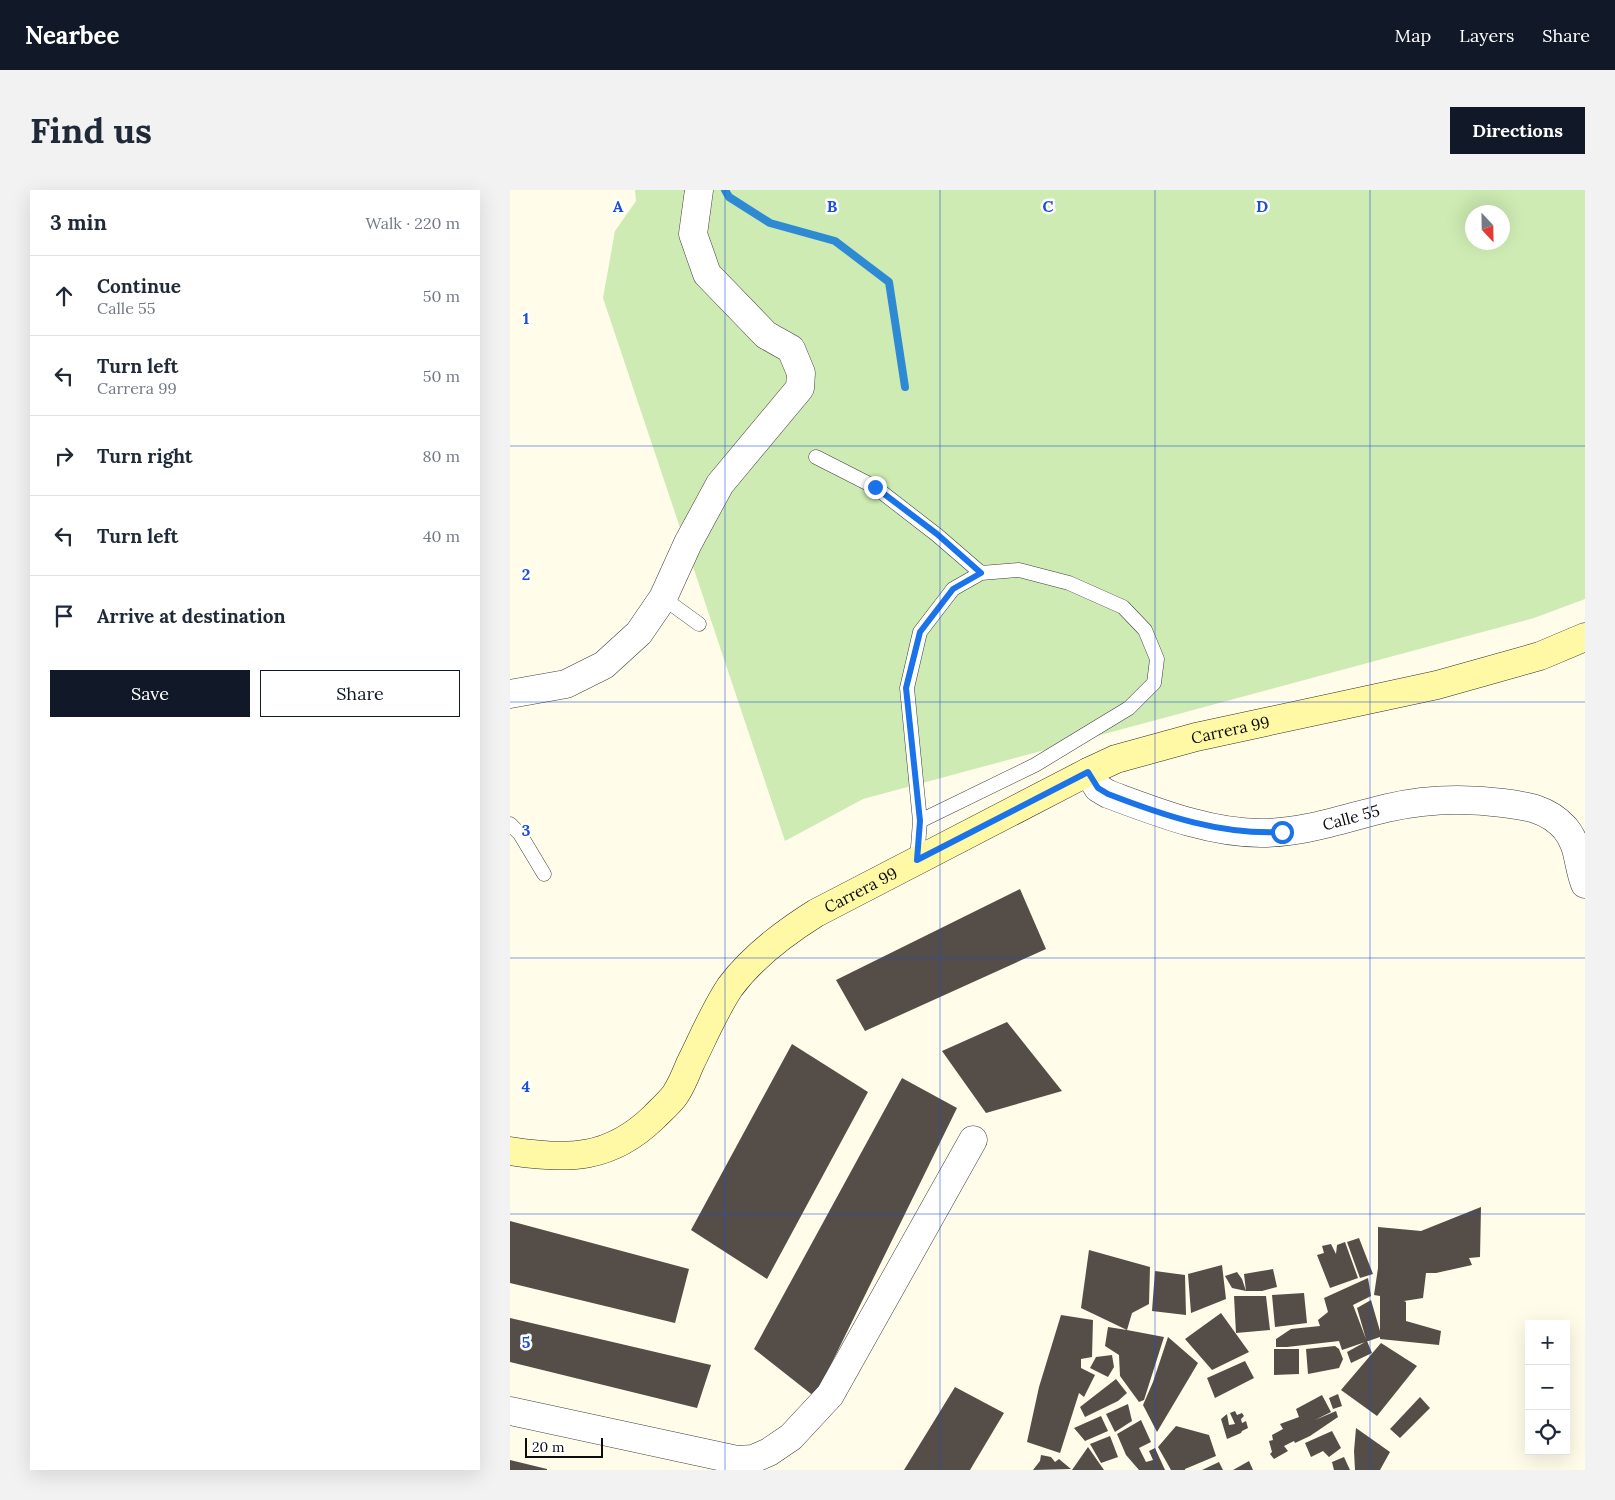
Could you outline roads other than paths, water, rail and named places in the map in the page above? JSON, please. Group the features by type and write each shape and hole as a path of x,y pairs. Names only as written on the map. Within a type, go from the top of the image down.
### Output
{"street":[{"path":"510,694 566,684 604,664 639,633 663,598 688,543 720,484 800,388 801,373 791,349 766,335 707,274 694,234 699,190"},
{"name":"Carrera 99","path":"510,1151 549,1157 574,1156 602,1150 626,1140 646,1125 675,1095 715,1012 731,987 750,964 784,934 816,913 1088,772 1116,759 1196,737 1437,685 1540,656 1585,637"},
{"name":"Calle 55","path":"1088,772 1098,788 1108,794 1179,819 1239,832 1260,833 1304,830 1387,808 1437,801 1468,800 1527,806 1548,814 1566,829 1578,850 1585,884"},
{"path":"510,1411 737,1460 753,1459 769,1452 791,1437 830,1395 973,1140"}],"lane":[{"path":"816,457 875,487 937,534 981,573"},
{"path":"917,860 920,821 906,688 920,632 953,589 981,573 1019,570 1070,583 1123,607 1145,630 1157,659 1154,683 1129,708 1035,765 920,821"},
{"path":"663,598 699,624"},
{"path":"510,824 520,834 544,874"}],"waterway":[{"path":"725,190 729,197 770,223 835,241 889,282 905,387"}]}
